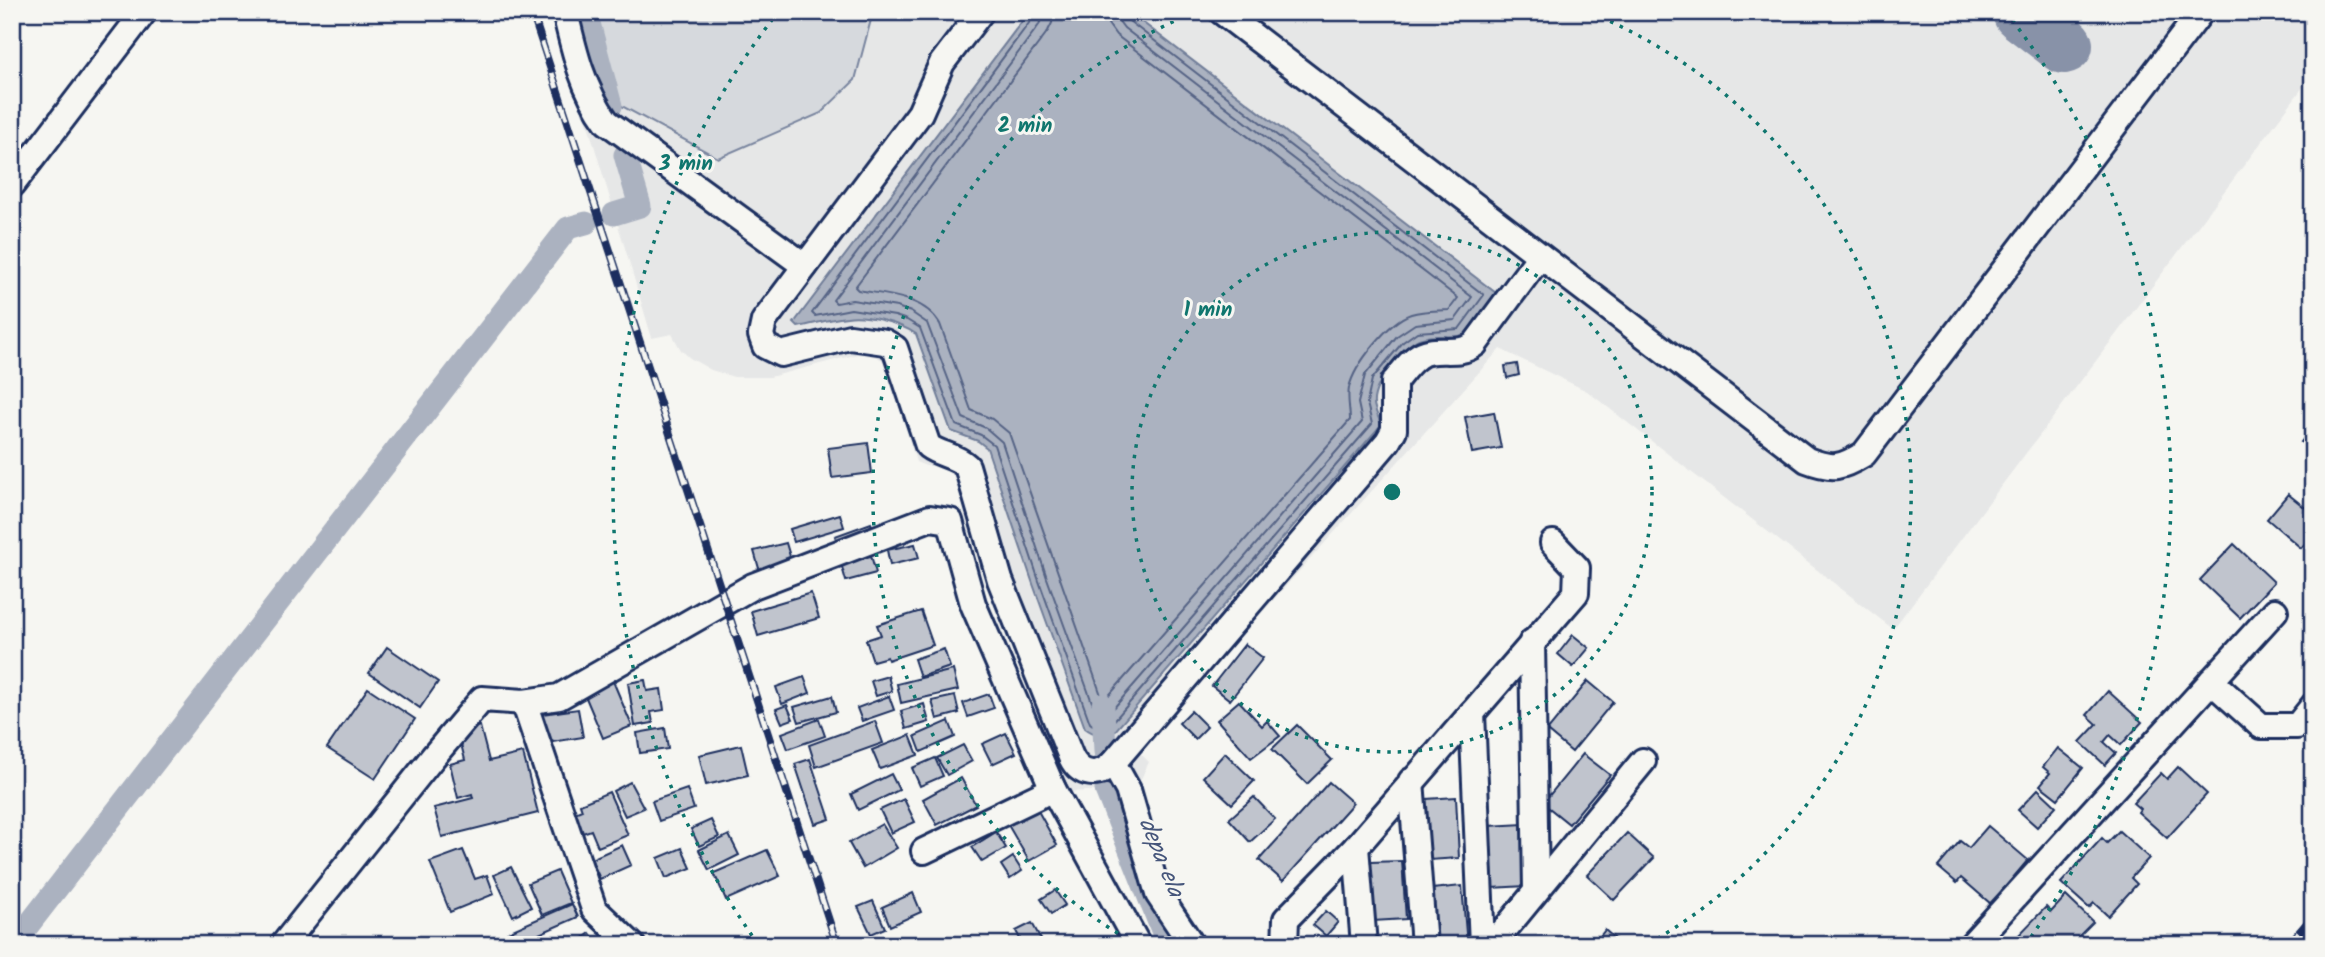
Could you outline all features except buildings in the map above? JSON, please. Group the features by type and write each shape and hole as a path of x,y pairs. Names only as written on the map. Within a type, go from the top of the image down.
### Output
{"street":[{"path":"12,185 144,12"},
{"path":"565,12 575,54 586,84 596,108 607,122 805,266"},
{"path":"981,12 942,62 920,113 764,321 761,328 762,341 769,350 781,354 850,337 885,342 895,348 928,446 955,456 967,466 1000,580 1074,764 1079,769 1092,774 1108,769 1388,442 1394,430 1394,382 1418,356 1428,352 1460,351 1475,344 1540,256"},
{"path":"1222,12 1807,460 1835,468 1849,464 1864,454 2201,12"},
{"path":"283,945 482,699 524,702 559,697 753,586 930,518 950,521 973,604 1053,789 1138,945"},
{"path":"1285,945 1286,919 1356,847 1576,593 1577,568 1553,543"},
{"path":"1971,945 2275,611"},
{"path":"1532,642 1536,890"},
{"path":"2211,681 2260,726 2297,726 2313,706"},
{"path":"524,702 594,909 632,945"},
{"path":"1472,713 1482,945"},
{"path":"1492,945 1643,761"},
{"path":"1113,763 1128,790 1158,894 1192,945"},
{"path":"1411,781 1424,945"},
{"path":"924,851 1053,789"},
{"path":"1356,847 1364,945"}],"shaded area":[{"path":"554,12 2313,12 2313,74 1893,629 1587,391 1500,349 1181,702 1140,753 1149,762 1138,785 1117,797 1106,790 1069,792 991,598 955,472 942,466 926,466 916,462 886,362 862,353 770,377 734,377 711,370 690,358 681,350 672,334 652,338"},
{"path":"556,12 873,12 855,80 821,113 718,158 622,106 584,114"}],"water":[{"path":"1029,12 1129,12 1496,293 1463,337 1424,337 1412,343 1397,358 1383,377 1375,396 1374,404 1381,425 1115,731 1103,734 1096,734 1085,728 987,448 978,441 951,431 916,334 892,323 855,316 798,327 794,323"}],"waterway":[{"path":"586,12 611,106"},
{"path":"614,214 640,206 625,155"},
{"path":"13,945 568,228 586,223"},
{"name":"depa ela","path":"1103,705 1105,751"},
{"name":"depa ela","path":"1106,790 1168,945"}],"taxiway":[{"path":"2021,12 2064,45"}],"railway":[{"path":"532,12 837,945"},
{"path":"2288,945 2313,916"}]}
